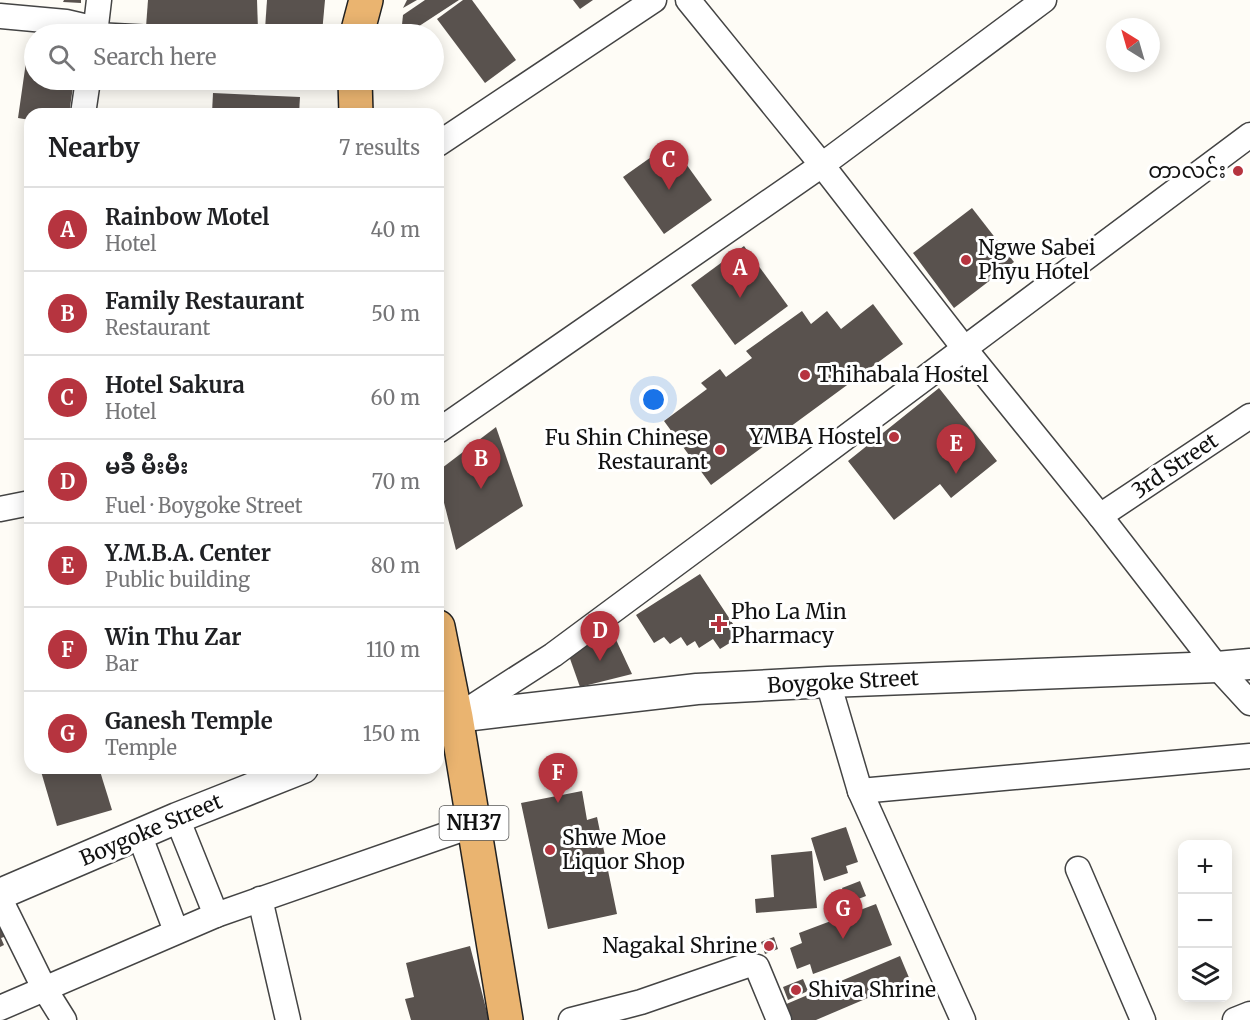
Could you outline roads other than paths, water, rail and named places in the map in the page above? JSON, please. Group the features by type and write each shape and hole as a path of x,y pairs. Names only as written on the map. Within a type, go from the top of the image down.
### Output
{"highway":[{"path":"360,24 366,0"},
{"path":"356,90 356,108"},
{"name":"NH37","path":"444,689 447,720 474,825 506,1020"}],"street":[{"path":"97,24 99,0"},
{"path":"444,140 654,0"},
{"path":"688,0 822,165 1217,667 1250,703"},
{"path":"444,427 822,165 1044,0"},
{"path":"0,16 72,24"},
{"path":"84,108 87,90"},
{"path":"447,720 553,655 1250,135"},
{"name":"3rd Street","path":"1100,516 1250,416"},
{"path":"0,509 24,504"},
{"name":"Boygoke Street","path":"447,720 697,689 1250,664"},
{"path":"828,682 860,791 963,1020"},
{"path":"860,791 1250,756"},
{"name":"Boygoke Street","path":"0,894 285,774"},
{"path":"177,818 216,915"},
{"path":"0,1008 216,915 474,825"},
{"path":"139,834 176,931"},
{"path":"1078,869 1143,1020"},
{"path":"0,899 44,988 64,1020"},
{"path":"260,900 288,1020"},
{"path":"571,1020 644,1011 748,965 756,967 780,1020"},
{"path":"1235,1020 1250,1014"}],"place":[{"name":"တာလင်း","path":"1238,171"},
{"name":"Hotel Sakura","path":"669,190"},
{"name":"Ngwe Sabei Phyu Hotel","path":"966,260"},
{"name":"Rainbow Motel","path":"740,298"},
{"name":"Thihabala Hostel","path":"805,375"},
{"name":"YMBA Hostel","path":"894,437"},
{"name":"Fu Shin Chinese Restaurant","path":"720,450"},
{"name":"Y.M.B.A. Center","path":"956,474"},
{"name":"Family Restaurant","path":"481,489"},
{"name":"Pho La Min Pharmacy","path":"719,624"},
{"name":"မခ်ဳိ မီးမီး","path":"600,661"},
{"name":"Win Thu Zar","path":"558,803"},
{"name":"Shwe Moe Liquor Shop","path":"550,850"},
{"name":"Ganesh Temple","path":"843,939"},
{"name":"Nagakal Shrine","path":"769,946"},
{"name":"Shiva Shrine","path":"796,990"}]}
